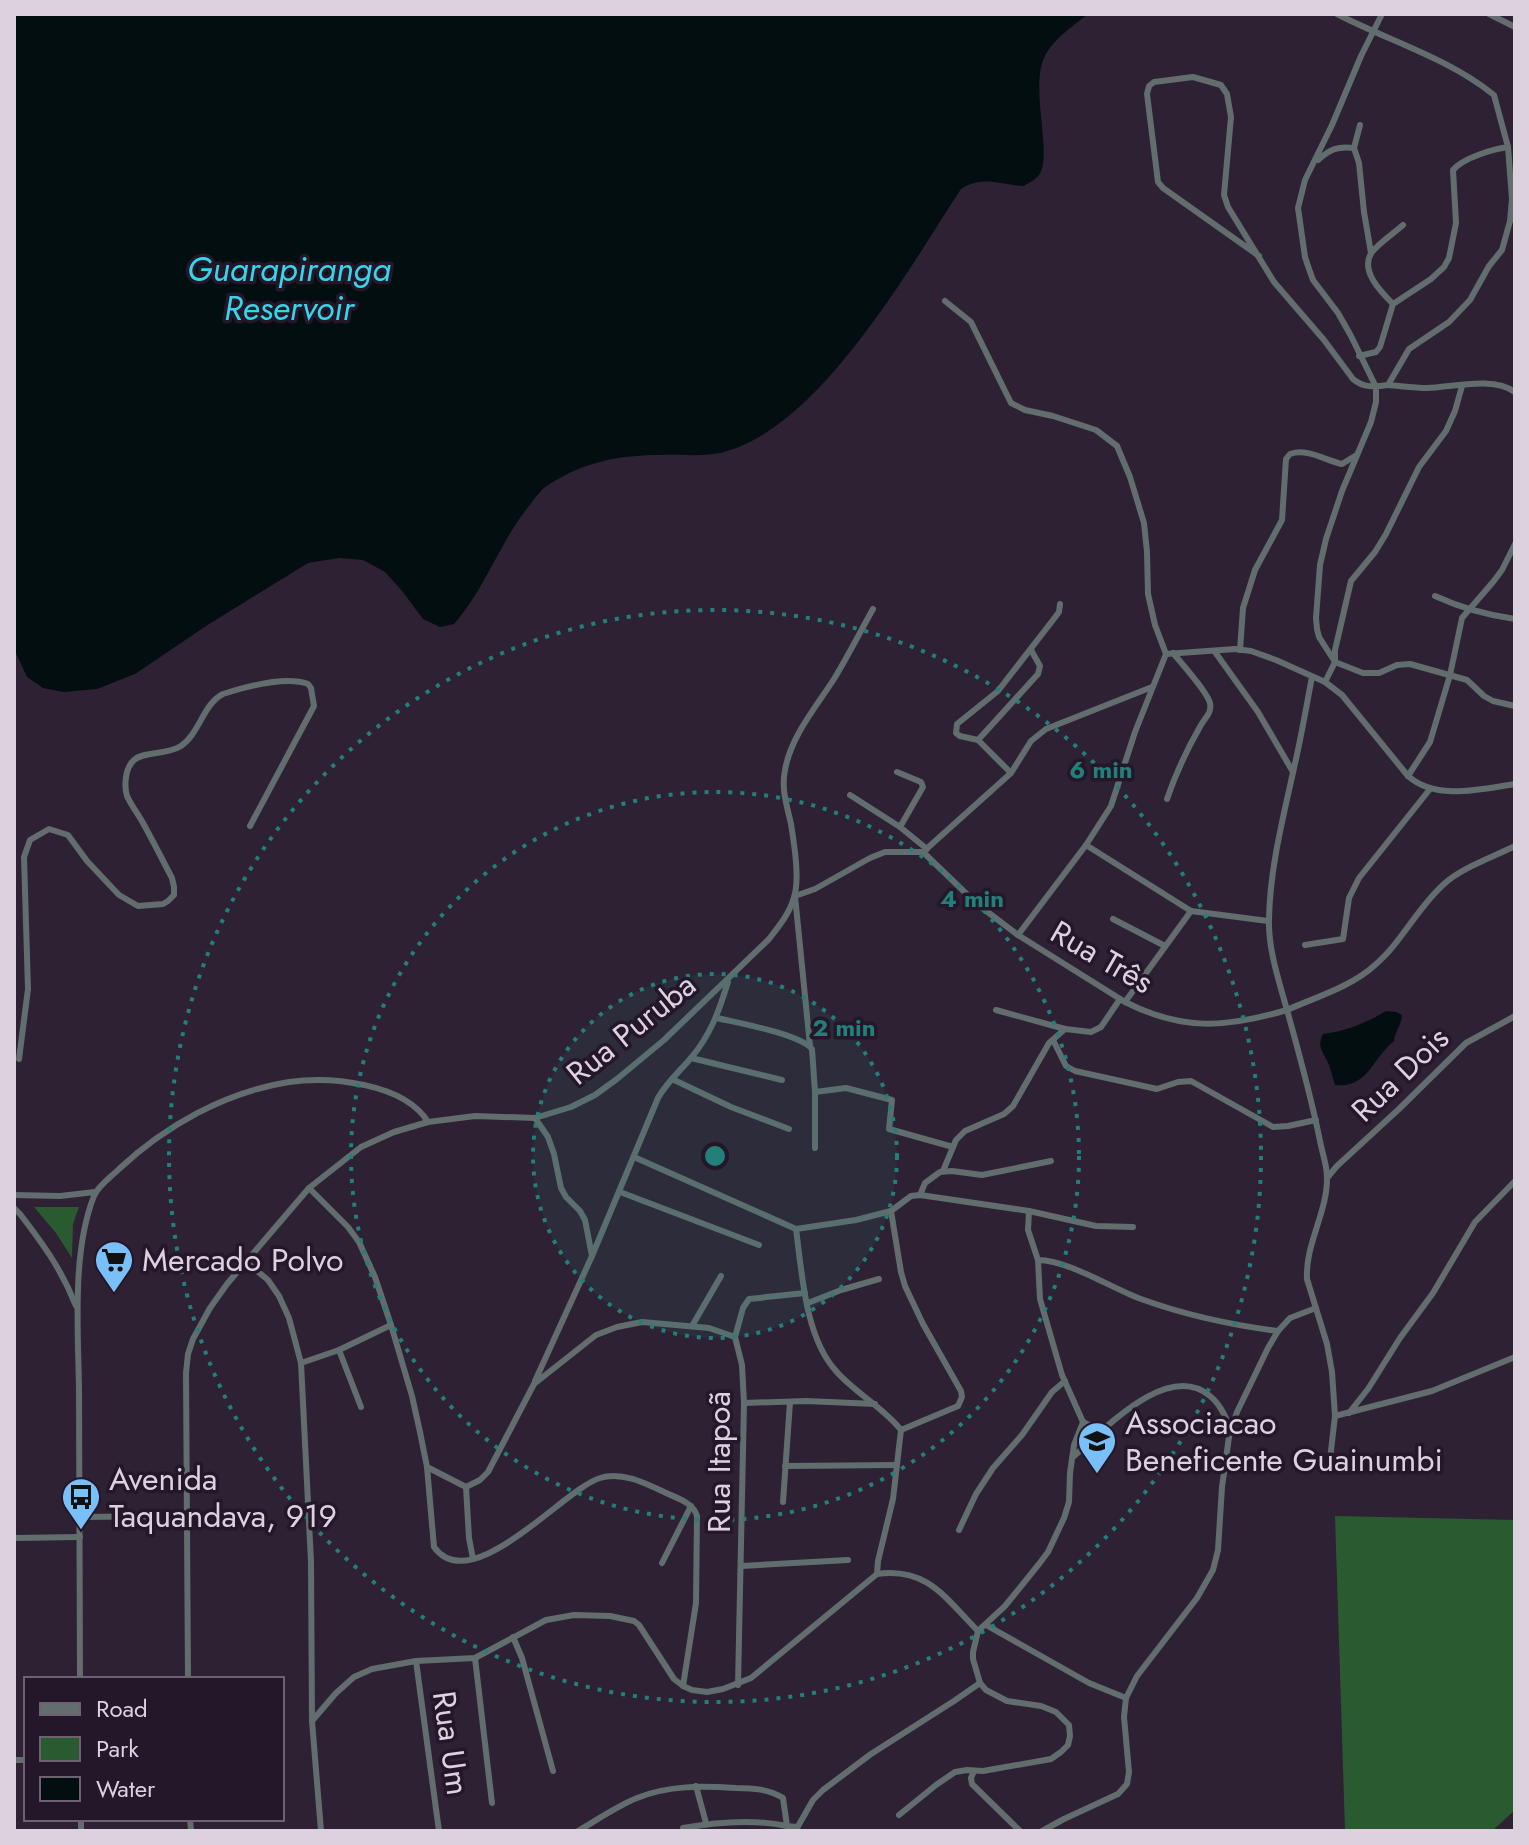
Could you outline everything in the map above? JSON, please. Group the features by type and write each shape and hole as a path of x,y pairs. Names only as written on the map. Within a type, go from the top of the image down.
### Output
{"street":[{"path":"1337,14 1441,61 1485,87 1494,95 1508,147 1512,199 1502,250 1470,300 1449,322 1409,349 1388,385"},
{"path":"1382,14 1305,180 1298,208 1305,257 1313,280 1338,313 1376,387 1376,408 1334,514 1320,565 1317,629 1335,662 1369,674 1410,664 1467,680 1493,701 1515,706"},
{"path":"1489,14 1515,27"},
{"path":"1259,256 1158,182 1147,94 1154,82 1193,77 1221,85 1227,94 1231,117 1224,195 1228,207 1259,256 1274,282 1353,379 1362,385 1376,387 1423,388 1486,382 1507,386 1515,392"},
{"path":"1360,125 1354,148 1359,163 1371,253 1368,265 1379,290 1393,304"},
{"path":"1314,163 1340,146 1354,148"},
{"path":"1359,356 1376,352 1380,347 1393,304 1431,279 1449,258 1456,223 1453,170 1458,164 1508,147"},
{"path":"1371,253 1403,225"},
{"path":"945,301 971,322 1011,403 1025,410 1096,430 1117,446 1144,523 1148,594 1155,625 1170,654 1207,697 1211,706 1210,713 1203,720 1177,770 1167,799"},
{"path":"1325,682 1335,662 1351,581 1375,552 1419,467 1446,431 1462,386"},
{"path":"1240,650 1243,608 1255,570 1282,520 1286,459 1290,454 1305,451 1342,464 1359,452"},
{"path":"1408,776 1430,742 1450,675 1462,618 1502,570 1515,544"},
{"path":"1435,596 1468,610 1515,619"},
{"path":"1011,773 978,740 956,733 957,724 998,691 1059,612 1060,604"},
{"name":"Rua Puruba","path":"188,1677 186,1373 193,1339 210,1308 245,1261 309,1188 361,1147 394,1132 428,1122 475,1116 535,1118 571,1107 595,1095 664,1040 769,939 783,921 795,896 796,861 784,795 788,757 873,609"},
{"path":"978,740 1038,674 1040,666 1031,650"},
{"path":"1170,654 1251,651 1325,682 1342,695 1408,776 1430,789 1467,791 1515,784"},
{"path":"1215,652 1258,712 1293,772"},
{"path":"1018,935 1086,845 1111,806 1152,687 1170,654"},
{"path":"1312,677 1283,809 1268,921 1274,958 1311,1095 1327,1178 1306,1270 1327,1344 1335,1416 1330,1459"},
{"path":"19,1059 28,989 24,857 30,840 49,829 68,835 119,895 138,906 163,904 174,895 172,878 127,795 127,774 131,763 140,757 180,746 193,733 211,704 223,694 280,682 308,684 314,706 250,826"},
{"path":"815,1148 812,1049 795,896 815,889 885,852 925,850 1011,773 1031,741 1046,729 1152,687"},
{"path":"897,772 921,782 923,787 900,827"},
{"path":"1305,945 1343,939 1349,898 1359,878 1430,789"},
{"name":"Rua Três","path":"850,795 900,827 977,904 1018,935 1122,1000 1158,1016 1192,1024 1227,1023 1263,1017 1356,980 1391,949 1428,900 1446,882 1515,846"},
{"path":"1086,845 1191,911 1268,921"},
{"path":"14,855 24,857"},
{"path":"996,1010 1065,1029 1091,1032 1101,1027 1191,911"},
{"path":"1113,919 1165,946"},
{"path":"466,1487 488,1472 534,1384 620,1192 658,1098 691,1058 717,1018 728,981"},
{"name":"Rua Dois","path":"1327,1178 1466,1043 1515,1016"},
{"path":"717,1018 776,1033 810,1046"},
{"path":"943,1171 956,1140 965,1131 1004,1114 1013,1106 1049,1043 1065,1029"},
{"path":"1053,1040 1066,1066 1075,1071 1157,1089 1191,1081 1273,1127 1316,1120"},
{"path":"691,1058 782,1080"},
{"path":"80,1677 77,1309 83,1235 95,1192 139,1150 175,1125 230,1098 284,1083 311,1079 354,1083 411,1104 428,1122"},
{"path":"672,1079 731,1107 789,1129"},
{"path":"815,1092 846,1088 892,1100 889,1129 953,1147"},
{"path":"535,1118 548,1137 561,1188 585,1220 592,1256"},
{"path":"634,1157 796,1229 891,1211 911,1196 920,1195 1029,1211 1096,1226 1133,1227"},
{"path":"920,1195 925,1183 943,1171 982,1175 1051,1161"},
{"path":"1349,1413 1433,1293 1475,1222 1515,1181"},
{"path":"309,1188 348,1227 359,1242 375,1277 412,1396 427,1467 434,1547 440,1556 451,1560 473,1559 516,1538 583,1486 602,1477 632,1478 691,1506 697,1516 696,1603 683,1686"},
{"path":"14,1195 60,1196 95,1192"},
{"path":"620,1192 759,1245"},
{"path":"14,1208 52,1257 77,1309"},
{"path":"891,1211 905,1286 962,1397 958,1406 901,1430"},
{"path":"1029,1211 1028,1230 1038,1260 1040,1299 1065,1381 1083,1422 1102,1432"},
{"path":"796,1229 805,1293 815,1334 827,1359 836,1372 901,1430"},
{"path":"1038,1260 1056,1262 1137,1298 1188,1314 1278,1331"},
{"path":"245,1261 268,1280 279,1296 289,1318 301,1363 311,1562 312,1721 321,1831"},
{"path":"692,1326 721,1276"},
{"path":"808,1303 879,1279"},
{"path":"534,1384 596,1335 617,1327 642,1322 692,1326 735,1337 743,1308 749,1299 805,1293"},
{"path":"1042,1831 1124,1790 1129,1772 1124,1717 1126,1698 1137,1676 1197,1598 1213,1570 1218,1550 1222,1487 1231,1428 1246,1390 1278,1331 1290,1318 1316,1308"},
{"path":"301,1363 339,1350 391,1325"},
{"name":"Rua Itapoã","path":"735,1337 742,1365 744,1403 738,1685"},
{"path":"339,1350 361,1407"},
{"path":"1335,1416 1432,1391 1515,1357"},
{"path":"959,1530 976,1494 993,1468 1022,1435 1052,1392 1065,1381"},
{"path":"1073,1457 1147,1397 1165,1389 1184,1386 1211,1397 1221,1408 1231,1428"},
{"path":"783,1502 790,1402"},
{"path":"744,1403 875,1404"},
{"path":"899,1815 955,1772 983,1771 1051,1759 1065,1749 1070,1736 1069,1725 1056,1712 996,1696 980,1683 973,1659 978,1631 1020,1589 1048,1552 1068,1506 1074,1445 1083,1422"},
{"path":"877,1574 893,1499 901,1430"},
{"path":"785,1466 897,1465"},
{"path":"427,1467 466,1487"},
{"path":"466,1487 473,1559"},
{"path":"662,1563 691,1506"},
{"path":"80,1517 187,1516"},
{"path":"14,1538 80,1537"},
{"path":"742,1566 848,1560"},
{"path":"312,1721 354,1677 372,1669 416,1661 475,1658 546,1620 574,1615 610,1616 634,1621 674,1679 692,1690 707,1692 738,1685 772,1662 877,1574 903,1573 925,1580 978,1631"},
{"path":"986,1625 1089,1683 1126,1698"},
{"path":"513,1637 522,1658 553,1771"},
{"path":"475,1658 492,1803"},
{"name":"Rua Um","path":"416,1661 439,1831"},
{"path":"683,1828 706,1823 773,1823 797,1829 813,1800 823,1790 871,1754 980,1683"},
{"path":"974,1771 971,1778 976,1790 1020,1831"},
{"path":"578,1831 637,1798 696,1786 774,1792 783,1798 787,1826"},
{"path":"696,1786 706,1823"}],"green space":[{"path":"34,1207 79,1207 73,1224 72,1258 56,1233"},
{"path":"1335,1516 1515,1520 1515,1810 1492,1831 1345,1831"}],"water":[{"name":"Guarapiranga Reservoir","path":"14,14 1088,14 1057,39 1044,58 1040,71 1044,153 1039,175 1024,186 977,182 961,189 858,342 826,381 792,414 756,439 720,453 644,455 599,462 557,479 541,490 525,511 474,597 454,624 440,627 423,619 385,572 363,560 339,558 308,563 135,674 97,689 63,692 43,688 27,677 14,649"},
{"path":"1386,1011 1402,1015 1394,1041 1363,1077 1346,1085 1335,1085 1321,1046 1323,1034 1356,1026"}],"place":[{"name":"Mercado Polvo","path":"114,1294"},
{"name":"Associacao Beneficente Guainumbi","path":"1097,1475"},
{"name":"Avenida Taquandava, 919","path":"81,1531"}]}
